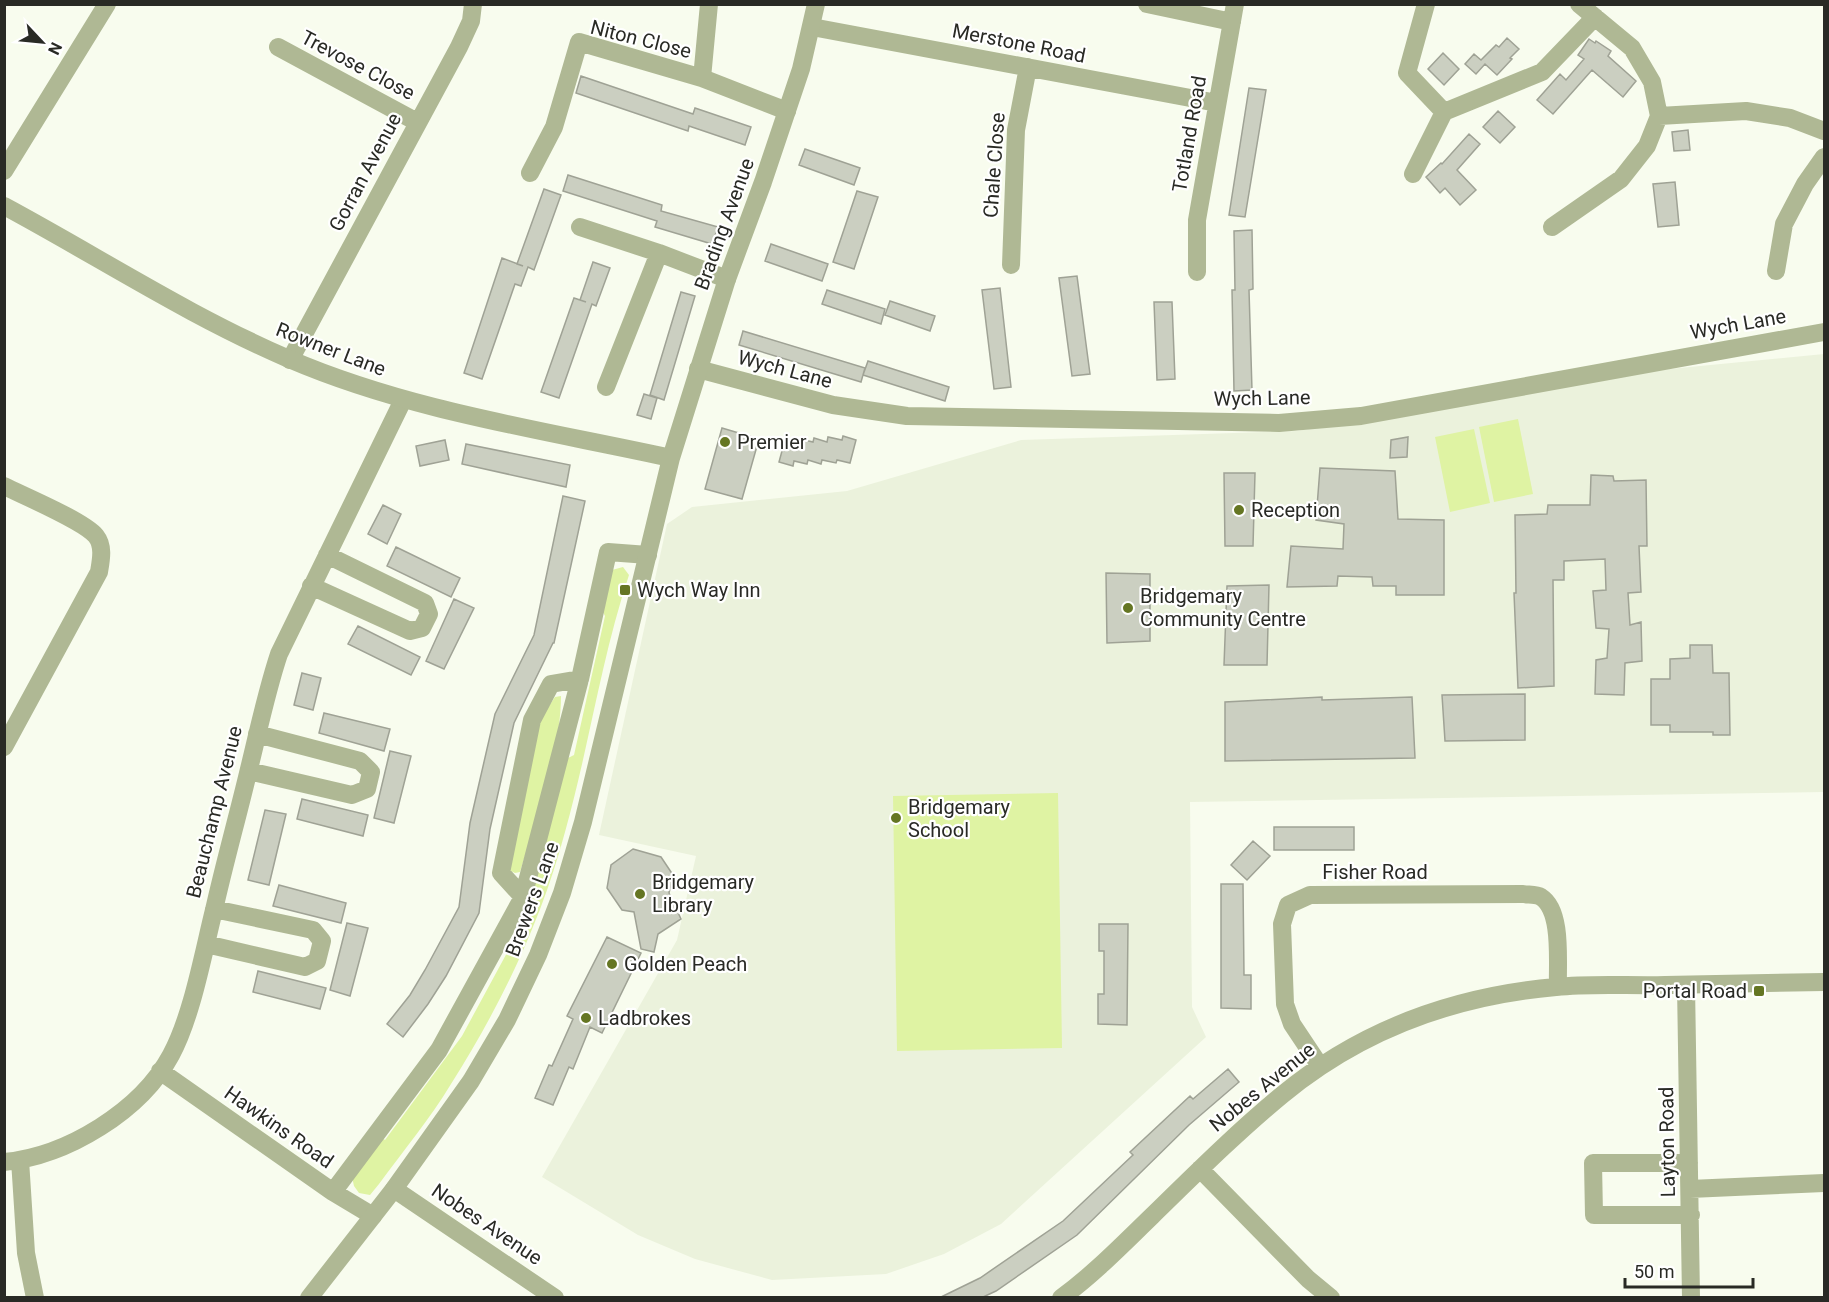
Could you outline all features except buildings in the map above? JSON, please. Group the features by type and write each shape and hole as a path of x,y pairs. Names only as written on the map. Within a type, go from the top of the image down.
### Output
{"street":[{"path":"4,171 107,4"},
{"name":"Gorran Avenue","path":"290,360 459,47 471,21 472,4"},
{"path":"702,78 709,4"},
{"name":"Brading Avenue","path":"671,458 727,279 787,111 812,27 816,4"},
{"path":"1147,4 1233,13"},
{"path":"1426,4 1407,73 1444,112"},
{"path":"1552,227 1621,179 1647,146 1659,116 1652,82 1632,48 1578,4"},
{"name":"Totland Road","path":"1197,272 1197,220 1233,13"},
{"path":"1413,174 1444,112 1542,72 1595,17"},
{"name":"Merstone Road","path":"812,27 1217,103"},
{"name":"Niton Close","path":"530,173 554,127 579,42 702,78 787,111"},
{"name":"Trevose Close","path":"278,47 417,122"},
{"name":"Chale Close","path":"1011,266 1016,130 1028,67"},
{"path":"1659,116 1746,111 1790,118 1824,131"},
{"path":"1776,271 1784,224 1805,184 1824,157"},
{"name":"Rowner Lane","path":"4,206 235,335 290,360 403,400 671,458"},
{"path":"580,227 659,253 727,279"},
{"path":"606,387 659,253"},
{"name":"Wych Lane","path":"698,369 833,405 907,416 1279,423 1361,416 1824,332"},
{"name":"Beauchamp Avenue","path":"12,1161 72,1143 94,1131 120,1113 141,1093 171,1056 206,944 266,692 279,654 403,400"},
{"name":"Brewers Lane","path":"309,1298 394,1189 471,1081 507,1020 538,955 562,893 583,822 671,458"},
{"path":"4,486 84,526 97,536 102,553 99,572 4,747"},
{"path":"333,1192 439,1050 524,897 580,679 608,552 648,555"},
{"path":"311,586 410,631 422,628 429,614 425,603 327,555"},
{"path":"524,897 501,873 532,720 551,684 580,679"},
{"path":"249,771 352,795 367,789 371,772 360,760 257,734"},
{"name":"Fisher Road","path":"1320,1066 1292,1024 1285,1004 1282,924 1288,904 1311,894 1523,894 1540,896 1550,906 1556,917 1558,987"},
{"path":"206,944 305,967 317,961 322,941 314,930 214,909"},
{"name":"Nobes Avenue","path":"1061,1298 1106,1261 1200,1169 1281,1096 1320,1066 1362,1041 1410,1018 1458,1003 1508,993 1558,987 1824,982"},
{"name":"Layton Road","path":"1686,985 1691,1298"},
{"name":"Hawkins Road","path":"160,1071 333,1192 373,1216"},
{"path":"12,1161 35,1298"},
{"path":"1689,1163 1593,1163 1594,1215 1691,1215"},
{"path":"1200,1169 1308,1279 1331,1298"},
{"path":"1690,1189 1824,1183"},
{"name":"Nobes Avenue","path":"394,1189 555,1298"}],"shaded area":[{"name":"Bridgemary School","path":"1824,354 1824,792 1190,802 1192,1007 1206,1037 1001,1224 944,1254 886,1274 772,1280 695,1259 638,1235 542,1177 677,940 696,856 599,835 667,524 692,507 847,491 1021,440 1297,431 1659,370"}],"green space":[{"path":"1518,419 1533,494 1494,502 1479,427"},
{"path":"1474,429 1490,503 1450,512 1435,437"},
{"path":"623,567 629,575 611,639 573,800 555,865 532,930 487,1024 443,1097 370,1195 359,1193 352,1177 382,1138 385,1140 462,1036 529,912 533,886 568,758 574,755 605,616 602,610 612,570"},
{"path":"561,696 557,739 552,762 520,872 515,873 505,868 535,727 555,697"},
{"path":"1058,793 1062,1048 897,1051 893,796"}],"place":[{"name":"Premier","path":"725,442"},
{"name":"Reception","path":"1239,510"},
{"name":"Wych Way Inn","path":"625,590"},
{"name":"Bridgemary Community Centre","path":"1128,608"},
{"name":"Bridgemary School","path":"896,818"},
{"name":"Bridgemary Library","path":"640,894"},
{"name":"Golden Peach","path":"612,964"},
{"name":"Portal Road","path":"1759,991"},
{"name":"Ladbrokes","path":"586,1018"}]}
